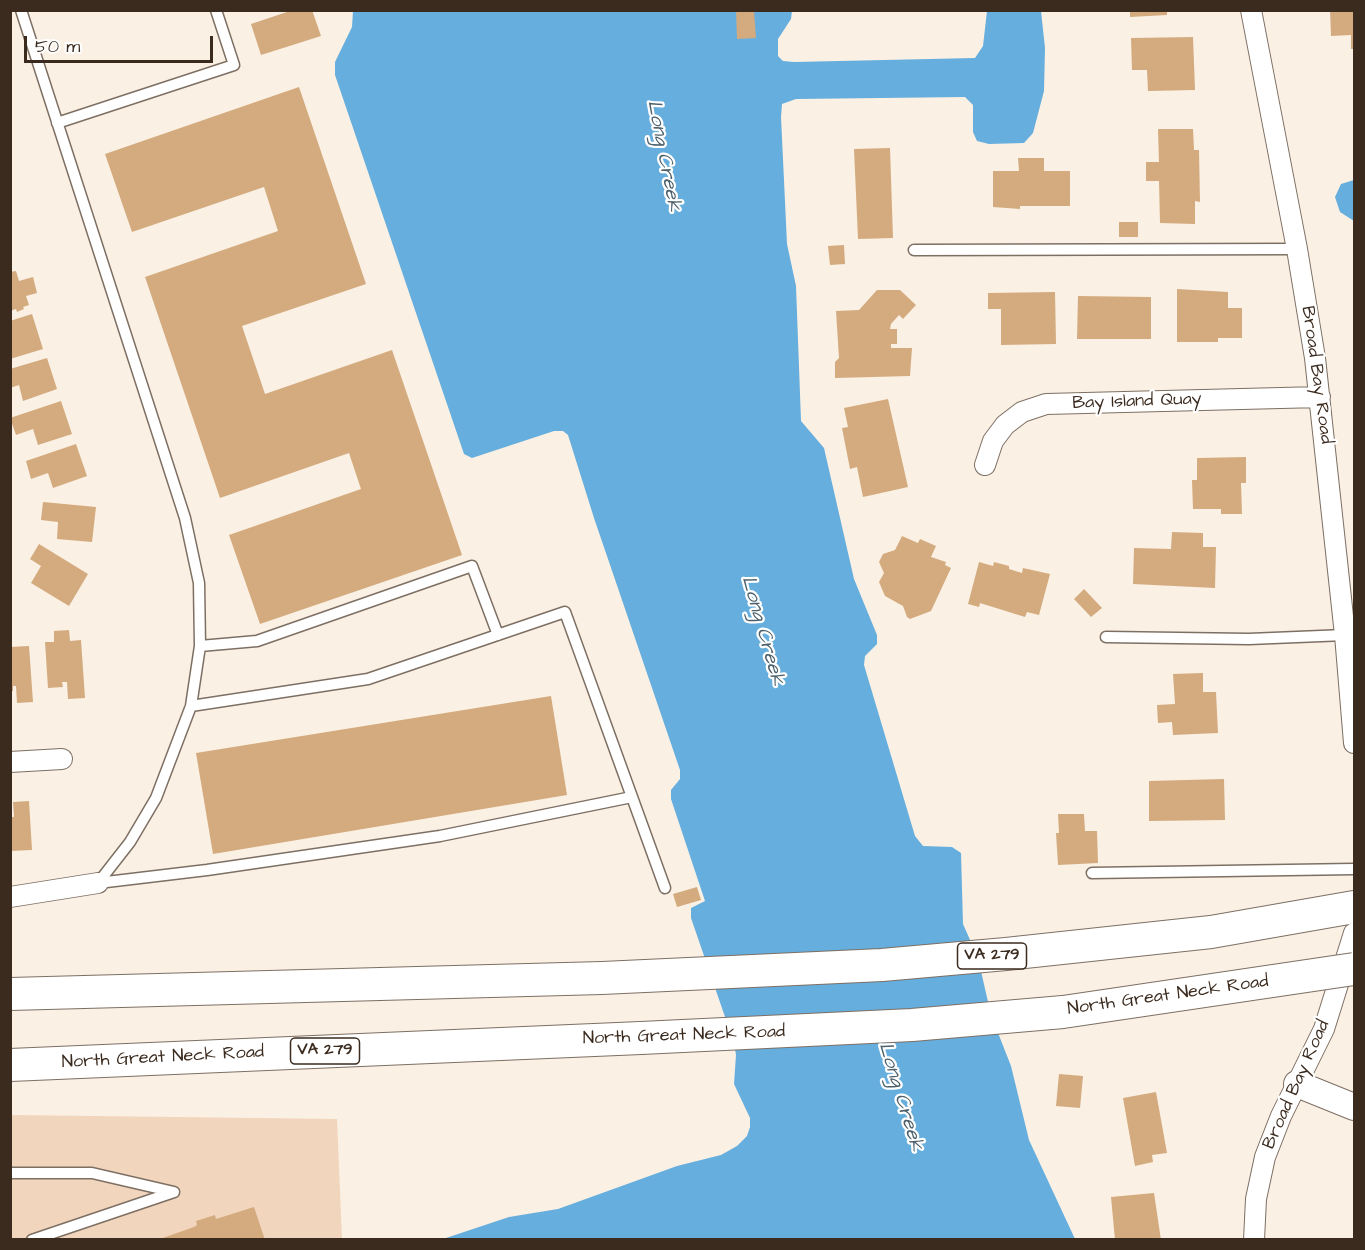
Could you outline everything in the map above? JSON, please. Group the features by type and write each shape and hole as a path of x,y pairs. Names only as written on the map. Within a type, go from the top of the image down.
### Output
{"main road":[{"name":"VA 279","path":"10,994 626,977 882,965 1211,932 1354,907"},
{"name":"North Great Neck Road","path":"10,1065 912,1025 1064,1012 1354,969"}],"street":[{"name":"Broad Bay Road","path":"1251,10 1297,249 1320,397 1354,742"},
{"name":"Bay Island Quay","path":"985,465 993,441 1005,424 1022,412 1046,404 1320,397"},
{"path":"10,762 62,759"},
{"path":"10,897 98,883"},
{"name":"Broad Bay Road","path":"1254,1239 1256,1199 1265,1157 1281,1116 1324,1029 1354,933"},
{"path":"1297,1084 1354,1107"}],"lane":[{"path":"21,10 185,518 199,583 200,646 191,706 156,798 130,842 98,883"},
{"path":"57,123 234,65 216,10"},
{"path":"914,250 1297,249"},
{"path":"200,646 257,641 472,566 498,635"},
{"path":"191,706 368,679 565,612 665,888"},
{"path":"1106,637 1249,639 1345,635"},
{"path":"98,883 207,870 440,836 632,797"},
{"path":"1092,873 1354,869"},
{"path":"10,1173 92,1173 174,1192 32,1239"}],"shaded area":[{"path":"11,1115 337,1119 342,1239 11,1240"}],"water":[{"name":"Long Creek","path":"353,11 792,11 791,19 778,39 778,56 783,61 794,62 975,58 983,46 987,11 1041,11 1045,48 1044,91 1033,133 1024,143 989,144 977,141 973,132 973,105 965,97 796,99 782,104 781,117 787,244 796,286 801,421 824,448 854,579 877,635 877,644 865,656 864,665 915,836 923,846 952,847 961,853 963,924 978,958 991,1015 1011,1066 1029,1140 1075,1239 443,1239 509,1217 558,1209 677,1166 721,1155 737,1146 747,1136 750,1118 734,1084 736,1055 734,1043 691,918 691,908 705,901 671,799 671,790 680,779 680,770 568,435 563,431 554,431 472,458 464,454 335,75 335,62 352,27"},
{"path":"1354,180 1354,221 1340,212 1335,197 1341,184"}],"building":[{"path":"293,10 312,10 321,36 261,55 251,24"},
{"path":"736,10 754,10 756,38 737,39"},
{"path":"1130,10 1167,10 1167,15 1130,17"},
{"path":"1330,10 1354,10 1354,49 1351,49 1351,35 1331,36"},
{"path":"1193,37 1195,90 1148,91 1147,70 1132,70 1131,38"},
{"path":"299,87 366,284 242,326 265,394 392,350 462,555 260,624 229,535 361,489 349,453 220,498 145,277 278,231 264,187 132,232 105,154"},
{"path":"1158,129 1193,129 1194,150 1199,150 1200,202 1195,201 1195,224 1160,223 1159,181 1146,181 1146,162 1159,162"},
{"path":"890,148 893,238 858,239 854,149"},
{"path":"1018,158 1044,158 1044,171 1070,171 1070,206 1020,206 1020,209 993,207 993,171 1019,171"},
{"path":"1119,222 1138,222 1138,237 1119,237"},
{"path":"844,245 845,264 830,265 828,246"},
{"path":"16,271 19,281 33,277 37,293 26,296 29,305 17,312 16,309 10,311 10,272"},
{"path":"1177,289 1228,292 1228,308 1242,308 1242,338 1218,338 1218,342 1177,342"},
{"path":"877,290 900,290 916,305 903,319 899,315 891,324 890,329 897,329 897,344 891,344 891,348 912,348 910,376 835,378 835,362 839,358 836,311 859,310"},
{"path":"1055,292 1056,344 1001,345 1001,309 988,309 988,293"},
{"path":"1078,296 1151,297 1151,339 1077,339"},
{"path":"32,314 43,349 10,359 10,321"},
{"path":"47,358 57,389 23,401 19,385 10,388 10,369"},
{"path":"888,399 908,487 863,497 857,467 850,469 842,428 848,427 844,408"},
{"path":"61,401 72,434 38,445 33,429 16,435 10,418"},
{"path":"76,444 87,476 53,488 48,473 31,479 26,461"},
{"path":"1246,457 1246,483 1241,483 1242,514 1221,514 1221,509 1193,509 1192,480 1197,480 1197,458"},
{"path":"43,502 96,507 92,542 57,539 58,522 41,520"},
{"path":"1172,532 1203,533 1203,547 1216,547 1215,588 1133,584 1134,548 1171,549"},
{"path":"902,536 918,543 920,539 936,546 931,557 946,562 945,565 951,568 931,611 910,619 903,606 885,596 879,582 884,573 879,562 883,554 895,550"},
{"path":"39,544 88,574 69,606 31,583 41,566 30,559"},
{"path":"979,562 993,566 994,562 1022,573 1023,568 1050,574 1039,615 1027,612 1025,617 980,603 979,607 968,604"},
{"path":"1084,589 1102,608 1091,617 1074,599"},
{"path":"69,630 70,641 81,640 85,698 68,699 67,682 62,682 63,687 48,688 45,642 54,642 54,631"},
{"path":"29,646 33,702 17,703 16,686 13,686 13,691 10,692 10,647"},
{"path":"1203,673 1203,692 1216,692 1218,733 1173,735 1172,722 1158,723 1157,705 1175,704 1173,674"},
{"path":"551,696 567,795 213,854 196,753"},
{"path":"1224,779 1225,820 1149,821 1149,781"},
{"path":"29,801 32,850 10,851 10,817 14,817 13,802"},
{"path":"1058,814 1084,814 1085,831 1097,831 1098,863 1058,865 1056,833 1059,833"},
{"path":"697,887 701,900 677,907 673,894"},
{"path":"1059,1074 1083,1076 1080,1108 1056,1106"},
{"path":"1156,1092 1167,1153 1152,1155 1153,1162 1135,1166 1123,1098"},
{"path":"1154,1193 1161,1240 1115,1240 1111,1197"},
{"path":"254,1207 265,1240 157,1240 194,1227 197,1225 196,1221 215,1215 216,1219"}]}
